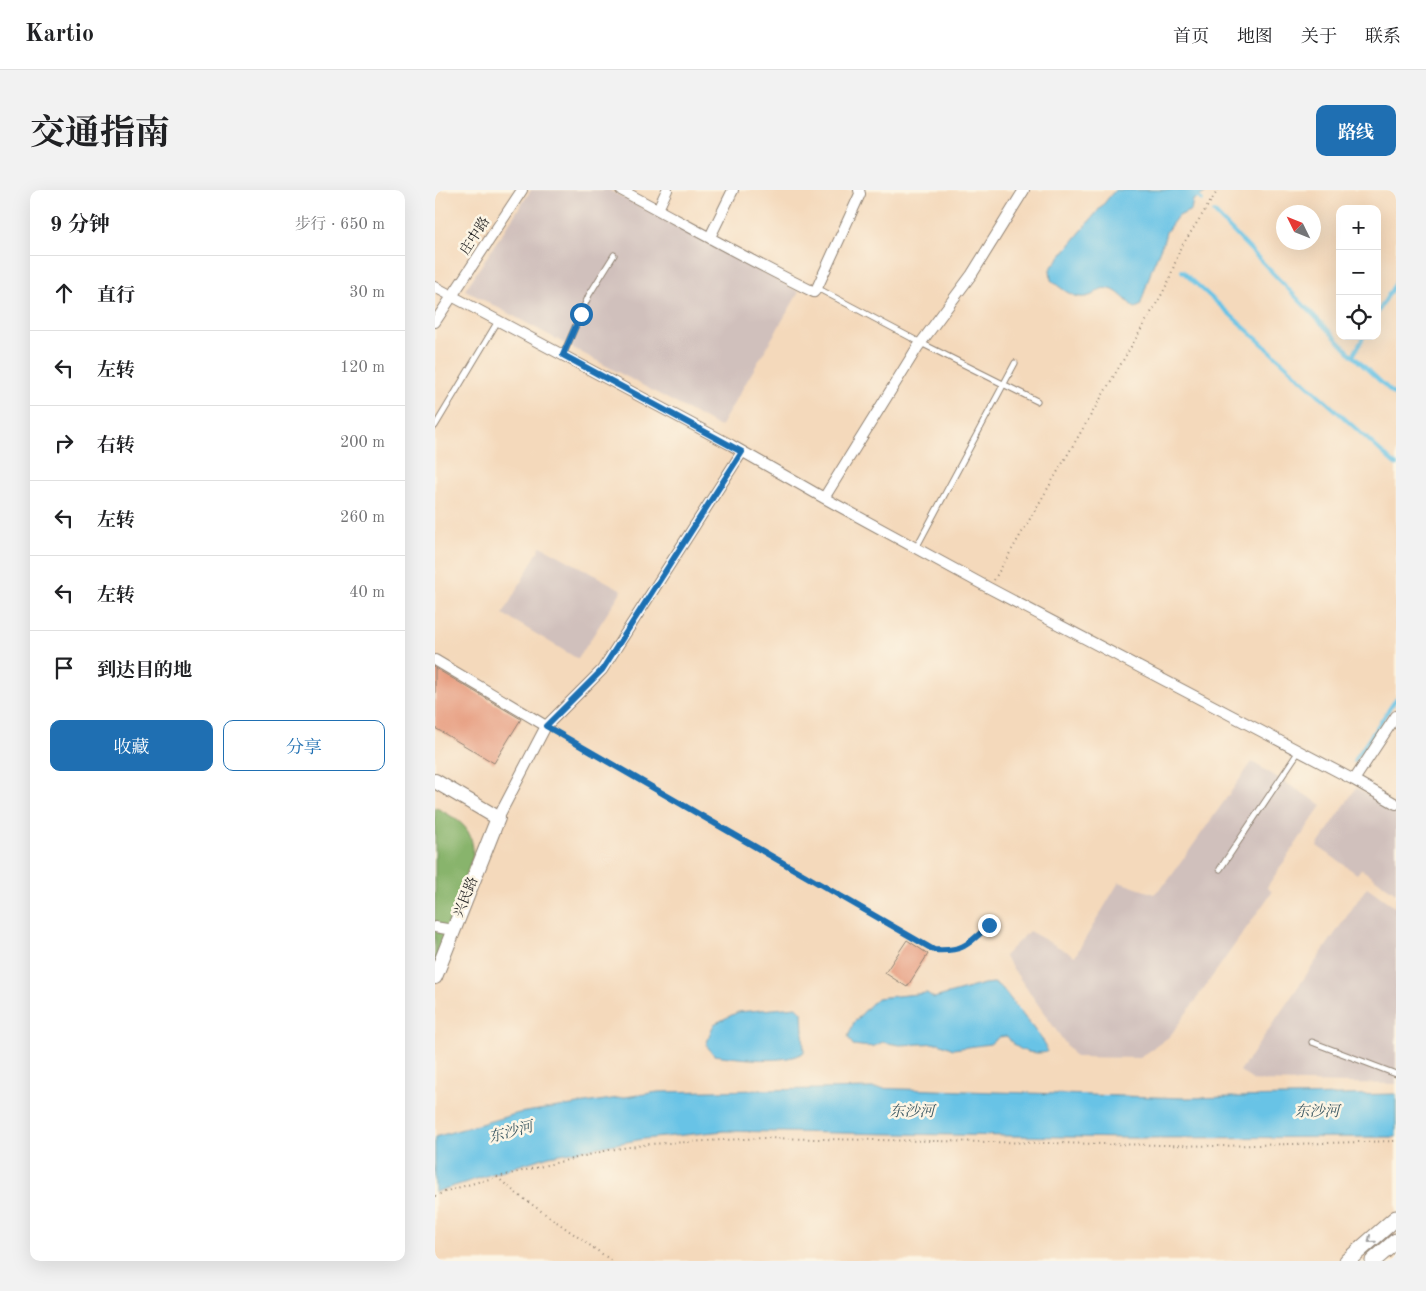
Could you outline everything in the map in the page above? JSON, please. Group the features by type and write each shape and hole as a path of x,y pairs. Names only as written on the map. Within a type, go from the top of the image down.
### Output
{"main road":[{"path":"1347,1261 1396,1218"},
{"path":"1373,1261 1396,1240"}],"street":[{"name":"庄中路","path":"435,322 522,190"},
{"path":"621,190 814,292 860,194 859,190"},
{"path":"658,209 667,190"},
{"path":"710,237 733,190"},
{"path":"824,498 921,343 972,274 1024,190"},
{"path":"435,287 742,452 989,588 1354,780 1396,804"},
{"path":"435,781 498,818 546,726 602,670 742,452"},
{"path":"435,660 546,726"},
{"path":"1354,780 1396,716"},
{"name":"兴民路","path":"435,977 498,818"},
{"path":"435,926 453,930"}],"lane":[{"path":"563,355 589,295 615,255"},
{"path":"817,288 1037,401"},
{"path":"435,426 497,321"},
{"path":"915,548 1015,363"},
{"path":"1219,869 1299,751"},
{"path":"1312,1042 1396,1074"}],"path":[{"path":"989,588 1162,294 1169,280 1179,249 1218,190"},
{"path":"546,726 934,950 949,951 966,946 989,925 996,927"},
{"path":"435,1196 497,1177 609,1150 650,1144 762,1138 1220,1146 1396,1141"},
{"path":"497,1177 517,1194 612,1261"}],"shaded area":[{"path":"531,190 609,190 799,292 720,427 465,290"},
{"path":"541,546 622,590 578,659 503,614"},
{"path":"1252,762 1322,805 1267,887 1272,892 1170,1036 1140,1058 1075,1057 1004,956 1029,931 1075,956 1119,882 1154,894 1167,882"},
{"path":"1356,788 1396,811 1396,893 1361,869 1357,874 1317,846"},
{"path":"1367,887 1396,908 1396,1084 1254,1081 1240,1071"}],"green space":[{"path":"435,807 463,825 471,838 473,856 435,964"}],"water":[{"path":"1115,190 1206,190 1205,193 1193,200 1191,210 1177,217 1166,232 1140,306 1135,308 1113,290 1100,289 1092,295 1079,297 1059,287 1051,280 1050,269"},
{"path":"994,983 1002,988 1044,1042 1047,1052 1035,1053 1024,1051 1007,1036 999,1037 990,1044 953,1049 939,1043 900,1045 882,1042 872,1046 861,1046 853,1045 848,1037 854,1022 877,998 927,993 934,998"},
{"path":"797,1007 802,1012 804,1052 796,1056 774,1059 748,1059 714,1055 706,1045 714,1024 738,1012"},
{"name":"东沙河","path":"871,1088 1184,1098 1396,1094 1396,1137 1127,1138 724,1131 643,1139 549,1156 435,1192 435,1137 519,1113 658,1092"}],"building":[{"path":"435,668 521,719 494,763 435,728"},
{"path":"907,940 928,954 907,987 885,973"}],"waterway":[{"path":"1198,197 1202,200"},
{"path":"1214,212 1353,356 1396,396"},
{"path":"1182,271 1396,465"},
{"path":"1381,307 1396,282"},
{"path":"1353,356 1362,340"},
{"path":"1354,761 1396,699"}],"route":[{"path":"581,314 563,355 742,452 602,670 546,726 934,950 949,951 966,946 989,925"}]}
